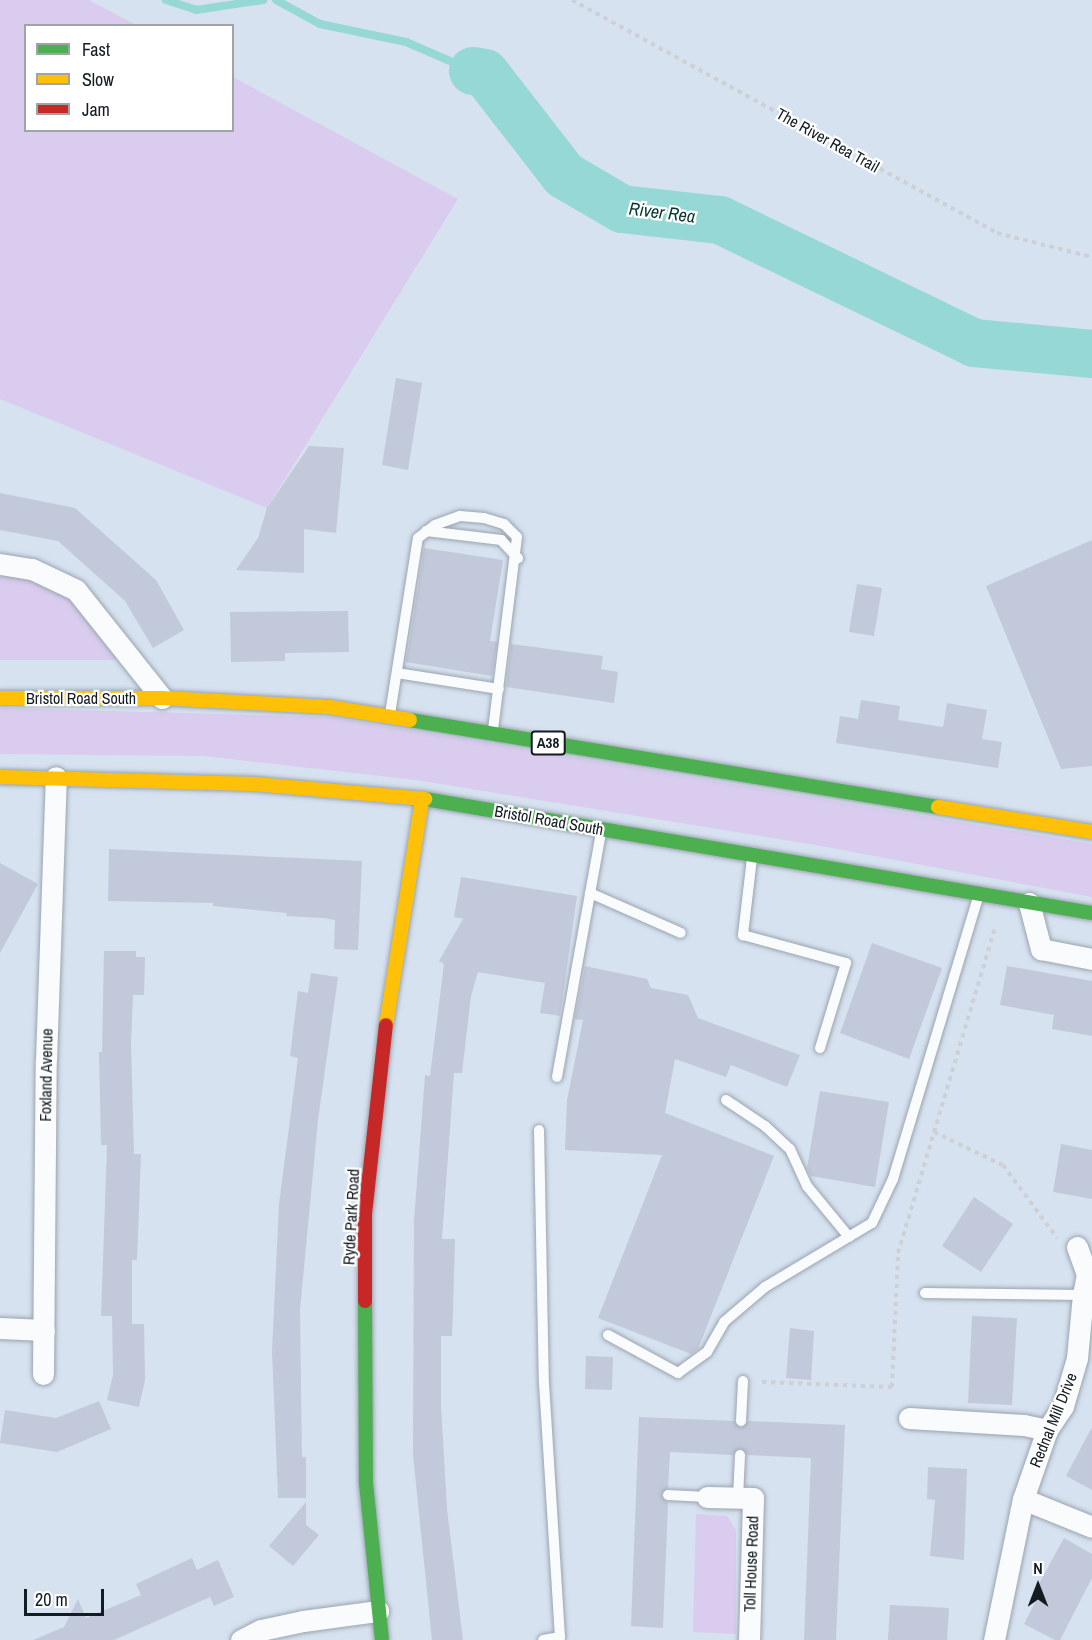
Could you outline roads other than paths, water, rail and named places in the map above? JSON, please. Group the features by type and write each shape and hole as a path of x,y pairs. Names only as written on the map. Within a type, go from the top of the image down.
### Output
{"main road":[{"name":"Bristol Road South","path":"0,698 162,698 329,707 1092,832"},
{"name":"Bristol Road South","path":"0,777 254,784 422,799 1092,912"},
{"name":"Ryde Park Road","path":"382,1640 365,1472 365,1214 378,1073 422,799"}],"street":[{"name":"Bristol Road South","path":"0,564 32,569 76,590 162,698"},
{"name":"Foxland Avenue","path":"43,1374 45,1060 56,777"},
{"path":"1029,903 1041,949 1092,959"},
{"path":"1077,1247 1087,1281"},
{"name":"Rednal Mill Drive","path":"994,1640 1023,1499 1047,1430 1063,1406 1077,1358 1087,1281"},
{"path":"0,1329 44,1330"},
{"path":"909,1418 1024,1425 1047,1430"},
{"name":"Toll House Road","path":"707,1497 753,1498 749,1640"},
{"path":"1023,1499 1092,1527"},
{"path":"241,1640 261,1630 378,1611"}],"lane":[{"path":"390,717 418,538 426,531 460,516 504,524 517,537 518,558 493,734"},
{"path":"426,531 501,540 518,558"},
{"path":"397,673 499,689"},
{"path":"557,1077 601,829"},
{"path":"752,855 743,935 846,963 820,1048"},
{"path":"590,893 681,933"},
{"path":"609,1335 678,1373 707,1352 724,1322 765,1287 872,1223 893,1179 979,894"},
{"path":"726,1100 765,1126 790,1149 807,1186 849,1236"},
{"path":"539,1130 546,1417 560,1637 543,1640"},
{"path":"925,1293 1087,1281"},
{"path":"741,1421 743,1381"},
{"path":"738,1498 740,1455"},
{"path":"668,1495 707,1497"}],"waterway":[{"path":"166,0 196,10 263,0"},
{"name":"River Rea","path":"276,0 320,24 406,42 473,71"},
{"name":"River Rea","path":"473,71 485,73 564,175 622,209 720,220 974,343 1092,354"}]}
